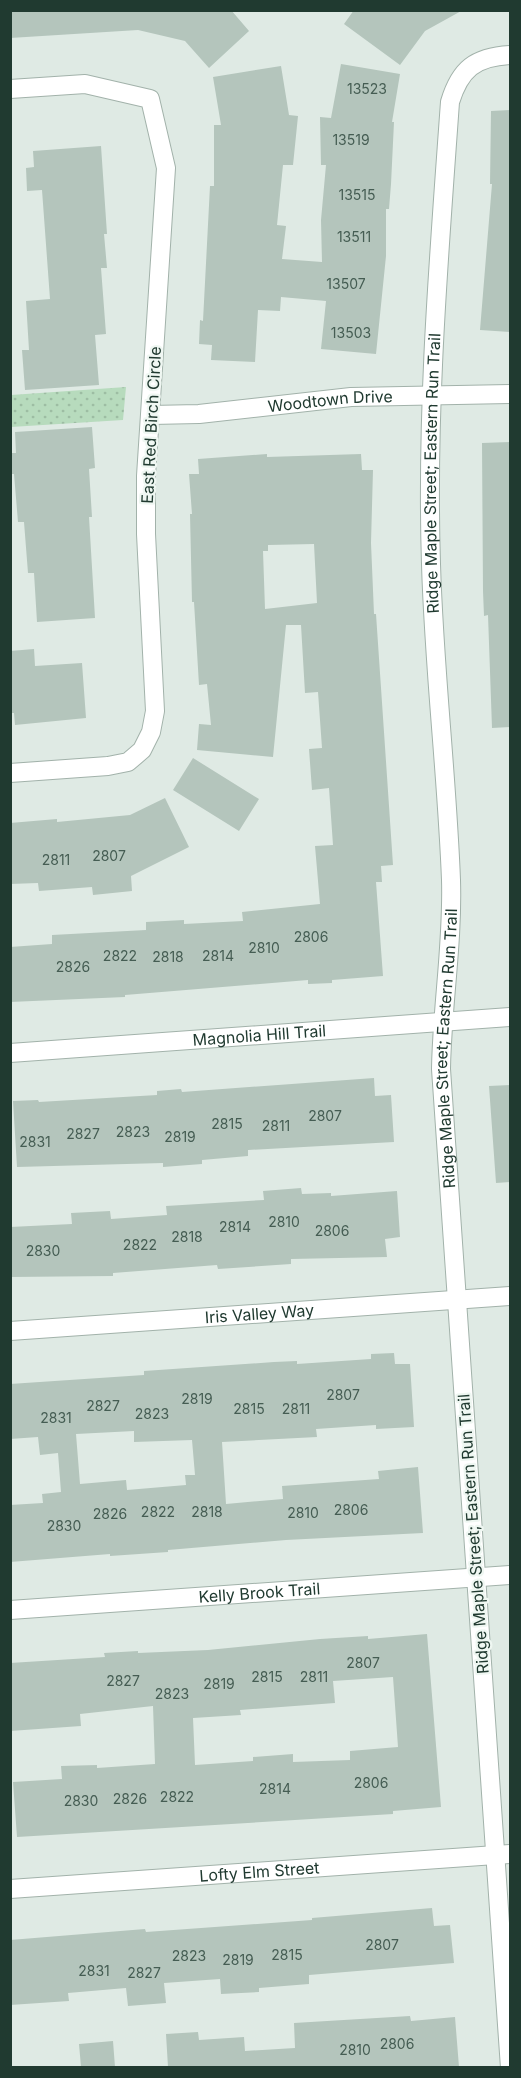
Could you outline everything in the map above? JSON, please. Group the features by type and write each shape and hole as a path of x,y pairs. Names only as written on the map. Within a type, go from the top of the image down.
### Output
{"street":[{"name":"Ridge Maple Street; Eastern Run Trail","path":"510,55 479,61 465,71 456,82 450,102 432,394 430,565 451,881 450,939 442,1022 441,1070 476,1578 503,1854 510,2067"},
{"name":"East Red Birch Circle","path":"10,89 85,84 150,99 166,168 150,415 146,534 155,711 151,732 142,750 128,762 108,766 10,773"},
{"name":"Woodtown Drive","path":"150,415 199,414 351,398 432,394 510,394"},
{"name":"Magnolia Hill Trail","path":"10,1053 510,1017"},
{"name":"Iris Valley Way","path":"10,1331 510,1296"},
{"name":"Kelly Brook Trail","path":"10,1610 510,1575"},
{"name":"Lofty Elm Street","path":"10,1889 503,1854"}],"green space":[{"path":"126,387 123,420 11,427 11,395"}],"building":[{"path":"10,10 231,10 249,31 209,68 185,41 138,30 10,38"},
{"path":"354,10 463,10 425,31 400,65 344,24"},
{"path":"341,64 400,74 392,122 394,122 391,184 389,209 386,209 386,256 376,354 321,349 326,301 281,297 280,311 258,310 255,362 211,360 212,345 199,344 200,320 203,321 210,186 214,186 214,125 221,125 213,77 281,66 289,115 298,116 293,165 283,165 277,225 286,226 282,259 322,262 321,220 326,165 321,165 320,117 331,118"},
{"path":"510,110 510,332 480,330 492,184 490,184 491,111"},
{"path":"101,146 107,268 101,268 106,334 95,335 99,385 25,390 22,350 29,350 26,301 50,299 42,190 27,191 26,168 34,167 33,151"},
{"path":"92,427 95,468 89,469 92,517 89,517 95,618 37,622 34,573 28,573 24,522 18,522 14,474 10,474 10,453 16,453 15,432"},
{"path":"510,442 510,727 492,728 488,615 484,616 483,591 482,443"},
{"path":"267,454 267,457 361,454 362,470 373,470 371,543 374,614 376,614 393,865 381,866 382,882 376,882 383,976 332,980 332,983 308,984 308,980 125,995 125,997 10,1002 10,947 52,944 52,935 146,930 146,922 184,920 184,924 243,921 242,912 320,904 315,846 333,845 329,788 312,790 309,749 322,748 318,692 305,693 301,625 286,625 273,757 197,750 199,724 211,725 207,684 199,685 194,602 192,602 190,514 192,514 189,474 199,474 198,459","holes":["314,544 317,603 265,609 263,551 268,551 268,545"]},
{"path":"34,649 35,666 82,663 86,718 15,725 14,713 10,713 10,651"},
{"path":"193,758 259,799 239,831 173,790"},
{"path":"165,798 189,847 131,876 132,891 93,895 92,887 39,891 38,883 10,884 10,823 57,819 57,822 130,815"},
{"path":"374,1078 375,1096 391,1095 394,1142 248,1150 248,1156 202,1160 202,1164 163,1167 163,1163 17,1167 13,1101 38,1100 39,1102 157,1095 157,1091 181,1089 182,1092"},
{"path":"510,1085 510,1182 496,1183 489,1086"},
{"path":"301,1188 302,1194 331,1193 331,1196 397,1191 400,1237 385,1239 387,1257 291,1259 291,1264 218,1269 217,1265 113,1273 113,1276 10,1277 10,1227 72,1224 71,1213 110,1211 111,1219 167,1215 166,1206 264,1200 263,1191"},
{"path":"394,1353 395,1364 410,1364 414,1427 376,1429 376,1425 316,1429 317,1437 222,1442 226,1504 283,1499 282,1486 379,1479 378,1471 418,1467 423,1533 286,1540 168,1550 168,1552 10,1562 10,1505 43,1503 42,1494 61,1492 58,1453 40,1455 38,1437 10,1439 10,1384 144,1375 144,1371 274,1362 297,1361 297,1364 371,1359 371,1354","holes":["134,1431 134,1442 192,1440 195,1475 185,1475 186,1485 127,1490 126,1480 80,1484 76,1434"]},
{"path":"427,1634 441,1807 393,1811 393,1814 17,1837 13,1782 62,1779 61,1766 97,1765 97,1768 155,1764 153,1706 80,1714 81,1726 10,1731 10,1663 105,1657 104,1653 208,1650 368,1636 368,1639","holes":["393,1677 398,1747 350,1751 350,1760 293,1762 293,1754 253,1757 253,1761 195,1765 193,1718 241,1715 240,1710 335,1703 333,1681"]},
{"path":"432,1908 434,1926 450,1925 454,1963 309,1975 309,1984 259,1988 259,1992 221,1994 220,1979 164,1983 166,2003 128,2006 126,1988 68,1993 69,2001 10,2005 10,1940 145,1929 146,1932 312,1920 312,1918"},
{"path":"410,2016 411,2021 455,2017 459,2067 168,2067 166,2034 198,2032 199,2040 244,2037 245,2051 295,2048 294,2023"},
{"path":"113,2041 115,2067 81,2067 79,2044"}]}
